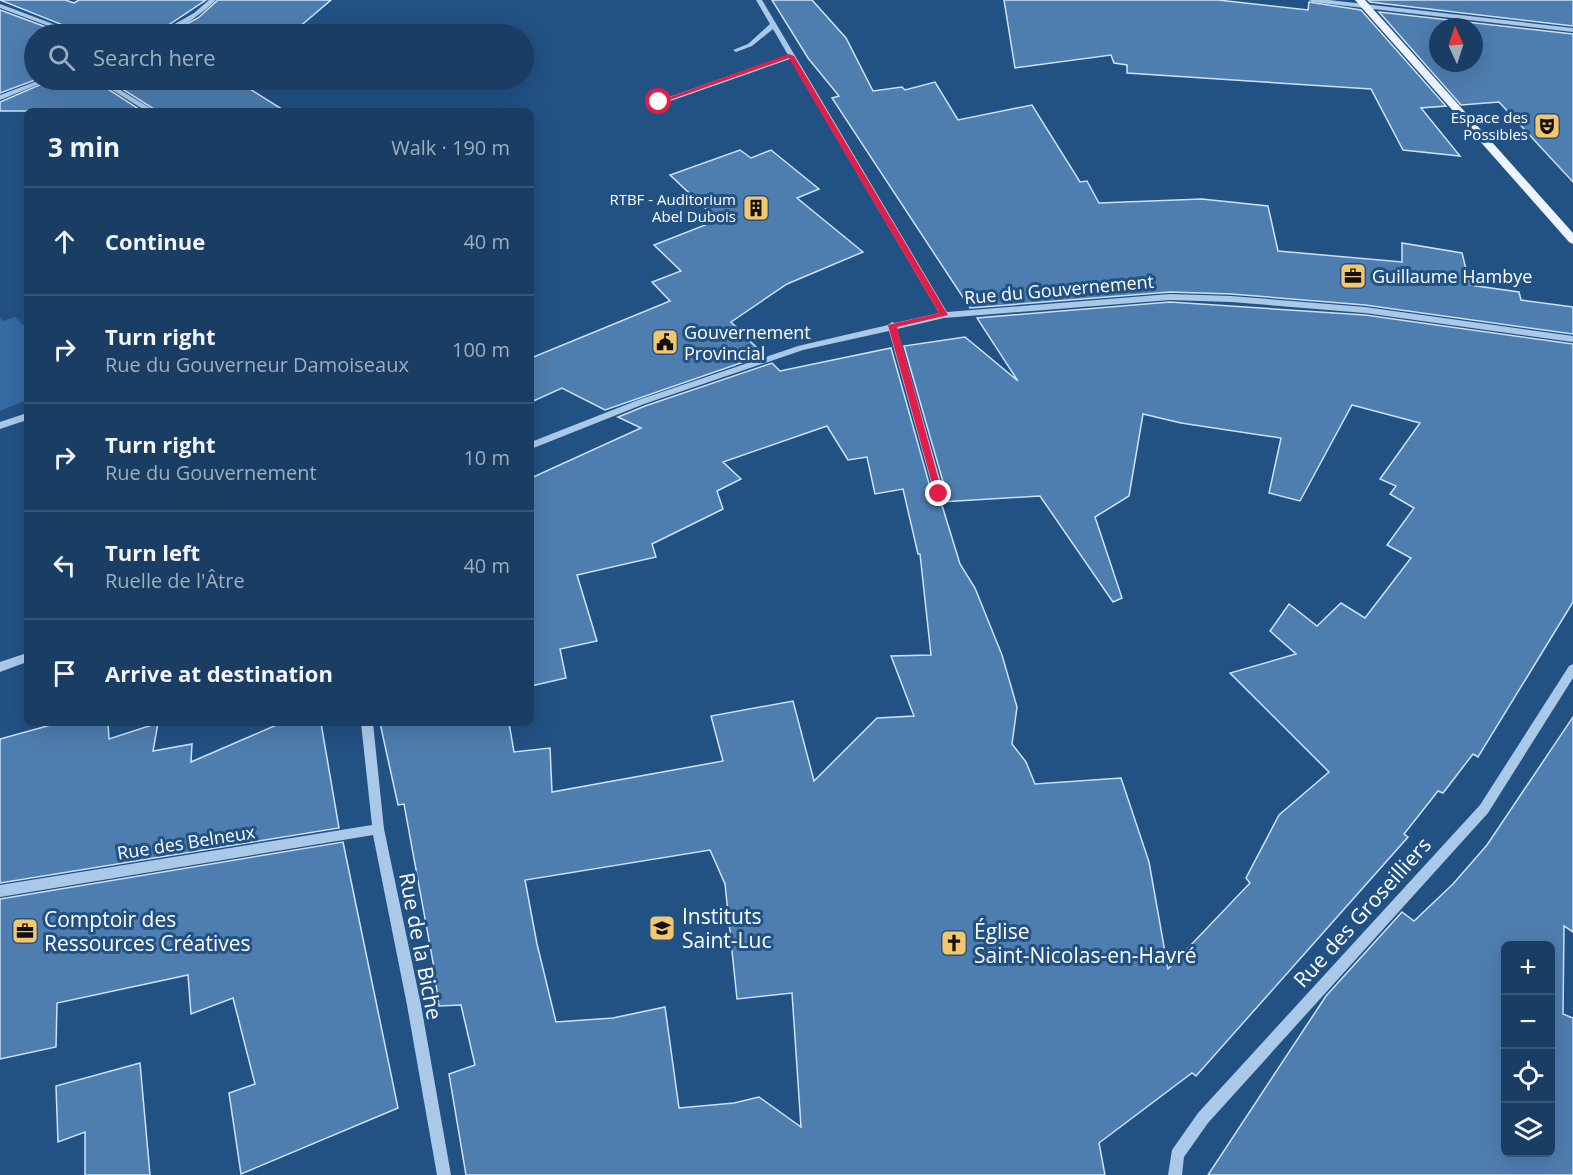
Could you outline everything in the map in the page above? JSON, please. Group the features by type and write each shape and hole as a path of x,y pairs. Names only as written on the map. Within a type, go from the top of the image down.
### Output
{"main road":[{"path":"1363,3 1573,240"}],"street":[{"path":"178,24 196,14 213,0"},
{"path":"759,0 944,315"},
{"path":"1312,0 1363,3 1573,30"},
{"path":"0,6 48,24"},
{"path":"736,50 750,45 773,25"},
{"path":"659,102 791,56"},
{"path":"0,98 24,88"},
{"path":"116,90 146,108"},
{"name":"Rue du Gouvernement","path":"534,445 641,402 773,358 892,325 944,315 1158,298 1231,299 1365,310 1573,339"},
{"path":"892,325 939,494"},
{"path":"0,426 24,417"},
{"path":"0,668 24,658"},
{"name":"Rue des Groseilliers","path":"1175,1175 1177,1155 1203,1118 1484,809 1573,669"},
{"name":"Rue de la Biche","path":"367,726 378,829 414,1005 444,1175"},
{"name":"Rue des Belneux","path":"0,891 378,829"}],"shaded area":[{"path":"15,317 24,325 24,401 0,411 0,318 3,321"}],"building":[{"path":"0,0 65,0 74,3 79,0 206,0 170,24 60,24"},
{"path":"218,0 331,0 303,24 187,24 198,18"},
{"path":"772,0 812,0 846,38 873,91 902,87 905,90 935,82 958,120 1032,105 1080,182 1087,181 1099,203 1202,199 1268,206 1278,251 1402,262 1402,243 1462,253 1470,285 1519,292 1521,300 1573,307 1573,334 1365,305 1231,294 1170,292 970,308 832,98 839,96 808,58"},
{"path":"1004,0 1218,0 1308,10 1309,2 1361,10 1446,106 1421,108 1460,156 1403,150 1371,89 1127,73 1127,65 1114,63 1111,55 1015,68"},
{"path":"1368,0 1573,0 1573,26 1370,2"},
{"path":"0,10 38,24 24,24 24,84 0,93"},
{"path":"1379,12 1432,18 1429,18 1429,69"},
{"path":"1483,24 1573,34 1573,182 1499,102 1461,105 1432,72 1483,72"},
{"path":"28,90 109,90 137,108 24,108 24,111 0,111 0,102"},
{"path":"124,90 251,90 280,108 152,108"},
{"path":"740,150 751,158 771,150 819,189 797,198 863,252 787,284 731,322 764,355 605,410 562,388 534,401 534,357 670,301 652,282 681,271 654,245 718,220 670,175"},
{"path":"1170,302 1365,315 1573,344 1573,602 1478,757 1473,754 1443,793 1438,791 1404,834 1408,837 1196,1076 1192,1073 1099,1143 1105,1175 466,1175 449,1074 475,1065 461,1005 439,1006 404,804 398,805 381,726 510,726 514,752 550,748 552,792 723,761 711,716 793,701 814,781 877,718 914,716 891,656 931,655 920,554 918,554 903,489 875,494 867,457 848,460 827,426 723,462 741,479 717,491 723,509 652,544 656,557 577,575 597,641 560,649 566,678 534,685 534,477 641,428 618,417 645,406 772,363 780,371 891,348 932,494 939,499 946,492 904,346 965,337 1018,381 977,318","holes":["1352,405 1420,423 1380,479 1396,486 1390,494 1414,508 1387,545 1411,558 1365,618 1341,603 1317,626 1289,604 1270,631 1296,654 1230,673 1329,772 1279,815 1246,878 1250,883 1168,969 1149,862 1121,778 1035,784 1026,762 1012,744 1017,707 1002,655 975,588 960,564 941,502 1040,496 1113,602 1122,598 1095,517 1129,496 1143,414 1181,423 1281,438 1269,493 1300,501","710,850 725,884 737,999 792,993 801,1127 759,1097 734,1103 679,1108 665,1007 613,1018 556,1022 537,944 525,880"]},
{"path":"1573,717 1573,932 1564,926 1563,1014 1573,1018 1573,1175 1208,1175 1326,996 1402,912 1414,921 1453,884 1487,845"},
{"path":"47,726 108,726 109,739 149,726 157,726 153,751 192,744 191,762 274,726 322,726 339,828 0,883 0,739"},
{"path":"343,842 398,1108 241,1174 229,1093 255,1084 233,998 191,1014 188,975 57,1003 56,1047 0,1059 0,899"},
{"path":"140,1063 150,1175 85,1175 85,1132 58,1142 56,1086"}],"place":[{"name":"Espace des Possibles","path":"1547,126"},
{"name":"RTBF - Auditorium Abel Dubois","path":"756,208"},
{"name":"Guillaume Hambye","path":"1353,276"},
{"name":"Gouvernement Provincial","path":"665,342"},
{"name":"Instituts Saint-Luc","path":"662,928"},
{"name":"Comptoir des Ressources Créatives","path":"25,931"},
{"name":"Église Saint-Nicolas-en-Havré","path":"954,943"}],"route":[{"path":"659,102 791,56 944,315 892,325 939,494"}]}
